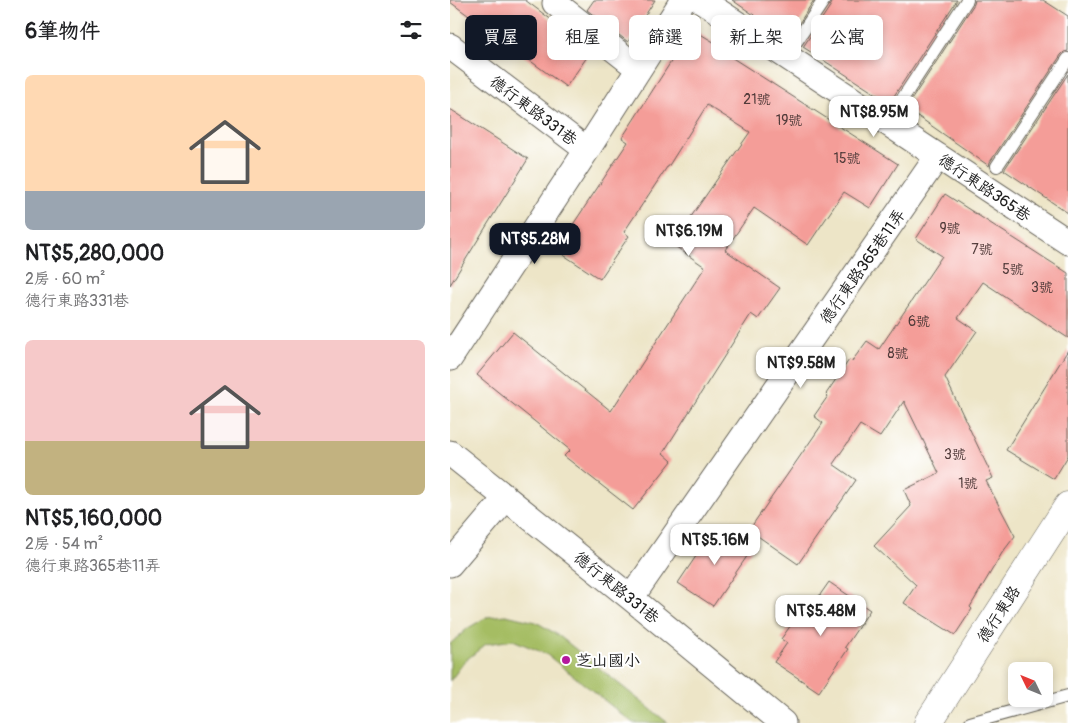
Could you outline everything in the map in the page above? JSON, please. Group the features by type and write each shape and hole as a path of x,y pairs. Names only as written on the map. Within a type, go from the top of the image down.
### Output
{"street":[{"path":"557,0 555,3 639,69"},
{"path":"587,150 683,0"},
{"name":"德行東路365巷","path":"702,0 1068,242"},
{"name":"德行東路331巷","path":"450,46 587,150 450,358"},
{"name":"德行東路365巷11弄","path":"631,598 938,156"},
{"name":"德行東路331巷","path":"450,454 631,598 783,723"},
{"path":"450,564 506,498"},
{"name":"德行東路","path":"928,723 1068,506"}],"lane":[{"path":"801,34 824,0"},
{"path":"897,107 967,0"},
{"path":"997,166 1068,59"},
{"path":"970,723 1068,696"}],"green space":[{"path":"506,615 536,622 558,635 668,723 633,723 546,654 513,640 486,644 465,661 450,681 450,644 468,628 487,617"}],"building":[{"path":"450,0 525,0 547,16 547,60 585,60 566,87 529,60 537,60 537,15 468,15 450,2"},
{"path":"594,0 655,0 645,15 629,15 628,42 619,35 619,15 593,15 587,10"},
{"path":"732,0 814,0 801,20 801,15 754,15"},
{"path":"832,0 957,0 892,99 888,102 823,60 883,60 883,15 824,15"},
{"path":"975,0 1043,0 1068,16 1068,51 1061,55 989,166 906,108"},
{"path":"701,34 711,40 711,60 736,60 898,164 870,208 844,192 808,245 754,208 725,250 780,288 758,319 751,314 663,453 672,461 633,510 564,456 570,450 477,375 513,332 611,411 705,267 672,244 750,132 707,105 624,232 629,236 600,279 556,250 628,142 622,138 672,60 701,60"},
{"path":"811,35 811,52 803,47"},
{"path":"1068,74 1068,213 1004,170"},
{"path":"450,109 528,159 450,285"},
{"path":"945,194 1068,273 1068,338 983,282 958,318 977,331 945,377 993,478 986,481 1015,536 1002,553 970,607 972,609 955,635 904,603 916,585 874,546 911,506 904,490 939,473 904,401 880,437 860,425 833,464 856,480 798,564 749,530 823,423 814,416 849,360 852,361 867,341 879,349 942,256 916,239"},
{"path":"1068,350 1068,456 1054,479 1006,450"},
{"path":"717,525 752,549 713,606 678,583"},
{"path":"829,582 870,610 845,647 848,649 819,692 774,662 787,643 781,639 796,618 801,622"}],"place":[{"name":"芝山國小","path":"566,660"}]}
